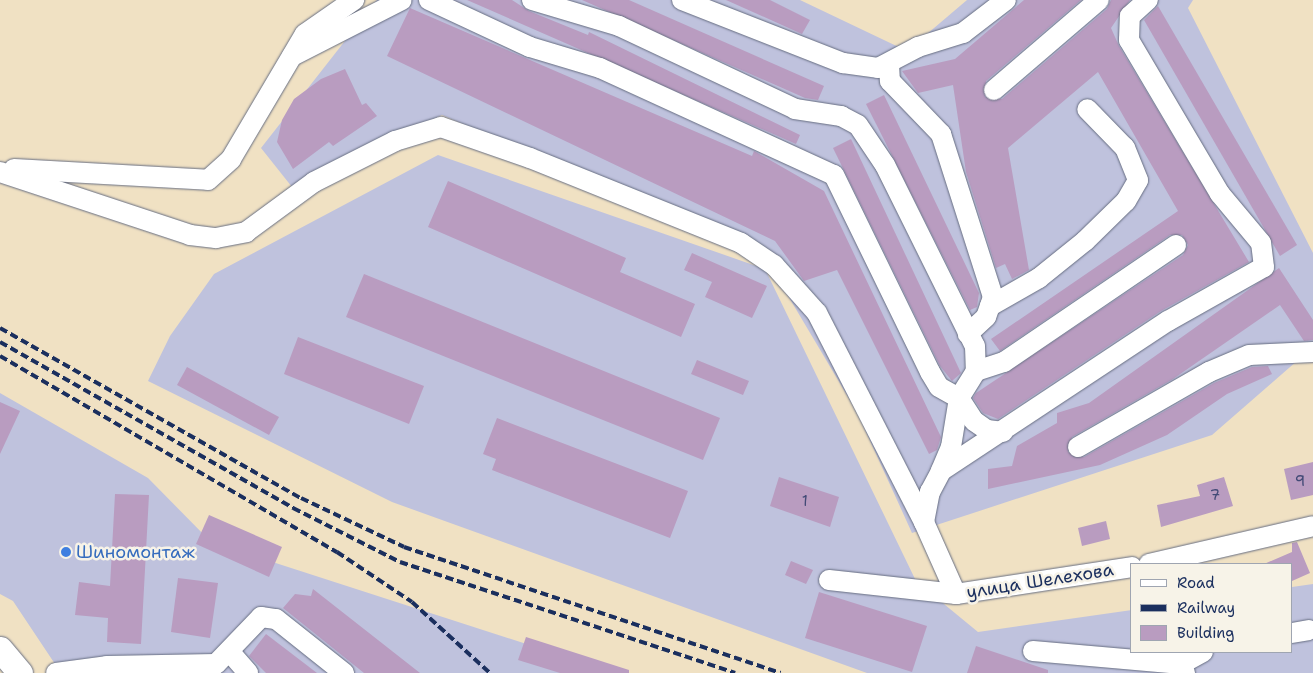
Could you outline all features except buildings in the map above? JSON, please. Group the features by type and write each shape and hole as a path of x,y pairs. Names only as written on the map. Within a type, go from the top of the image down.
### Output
{"main road":[{"path":"0,649 13,671"}],"street":[{"path":"0,168 208,180 231,159 306,34 354,0"},
{"path":"292,56 402,0"},
{"path":"429,0 530,47 600,68 834,175 939,387 959,398 974,421 987,430 1003,432"},
{"path":"532,0 618,26 795,109 841,116 858,125 884,165 975,346 976,371 959,398 952,447 930,492 924,522"},
{"path":"682,0 843,63 878,68 889,64 918,47 963,33 1006,0"},
{"path":"994,90 1099,0"},
{"path":"941,471 1003,432 1168,321 1264,267 1261,243 1220,194 1129,40 1130,16 1148,0"},
{"path":"889,64 890,81 941,134 993,297 986,317 968,334"},
{"path":"990,306 1039,278 1085,241 1126,201 1138,180 1125,148 1087,109"},
{"path":"0,172 190,235 216,238 246,232 314,182 395,141 440,127 530,158 741,243 774,265 817,313 924,522 956,594"},
{"path":"976,371 1004,362 1176,245"},
{"path":"1078,448 1209,372 1241,358 1313,352"},
{"path":"1160,563 1313,526"},
{"name":"улица Шелехова","path":"830,580 956,594 1130,567"},
{"path":"56,673 107,666 216,664 261,617 276,619 344,673"},
{"path":"229,651 248,673"},
{"path":"1033,651 1182,663 1201,653"}],"shaded area":[{"path":"377,0 800,0 907,51 967,0 1193,0 1188,8 1313,253 1313,347 1212,435 912,533 857,412 762,252 442,115 292,187 261,148"},
{"path":"438,155 765,269 916,581 978,632 1130,610 1130,653 1293,653 1293,587 1313,584 1313,673 867,673 392,502 148,381 170,336 214,274"},
{"path":"0,393 148,478 211,542 616,673 61,673 13,601 0,594"}],"railway":[{"path":"0,328 301,498 404,547 780,673"},
{"path":"0,342 293,508 400,562 735,673"},
{"path":"0,356 337,552 412,602 490,673"}],"place":[{"name":"Шиномонтаж","path":"66,552"}]}
